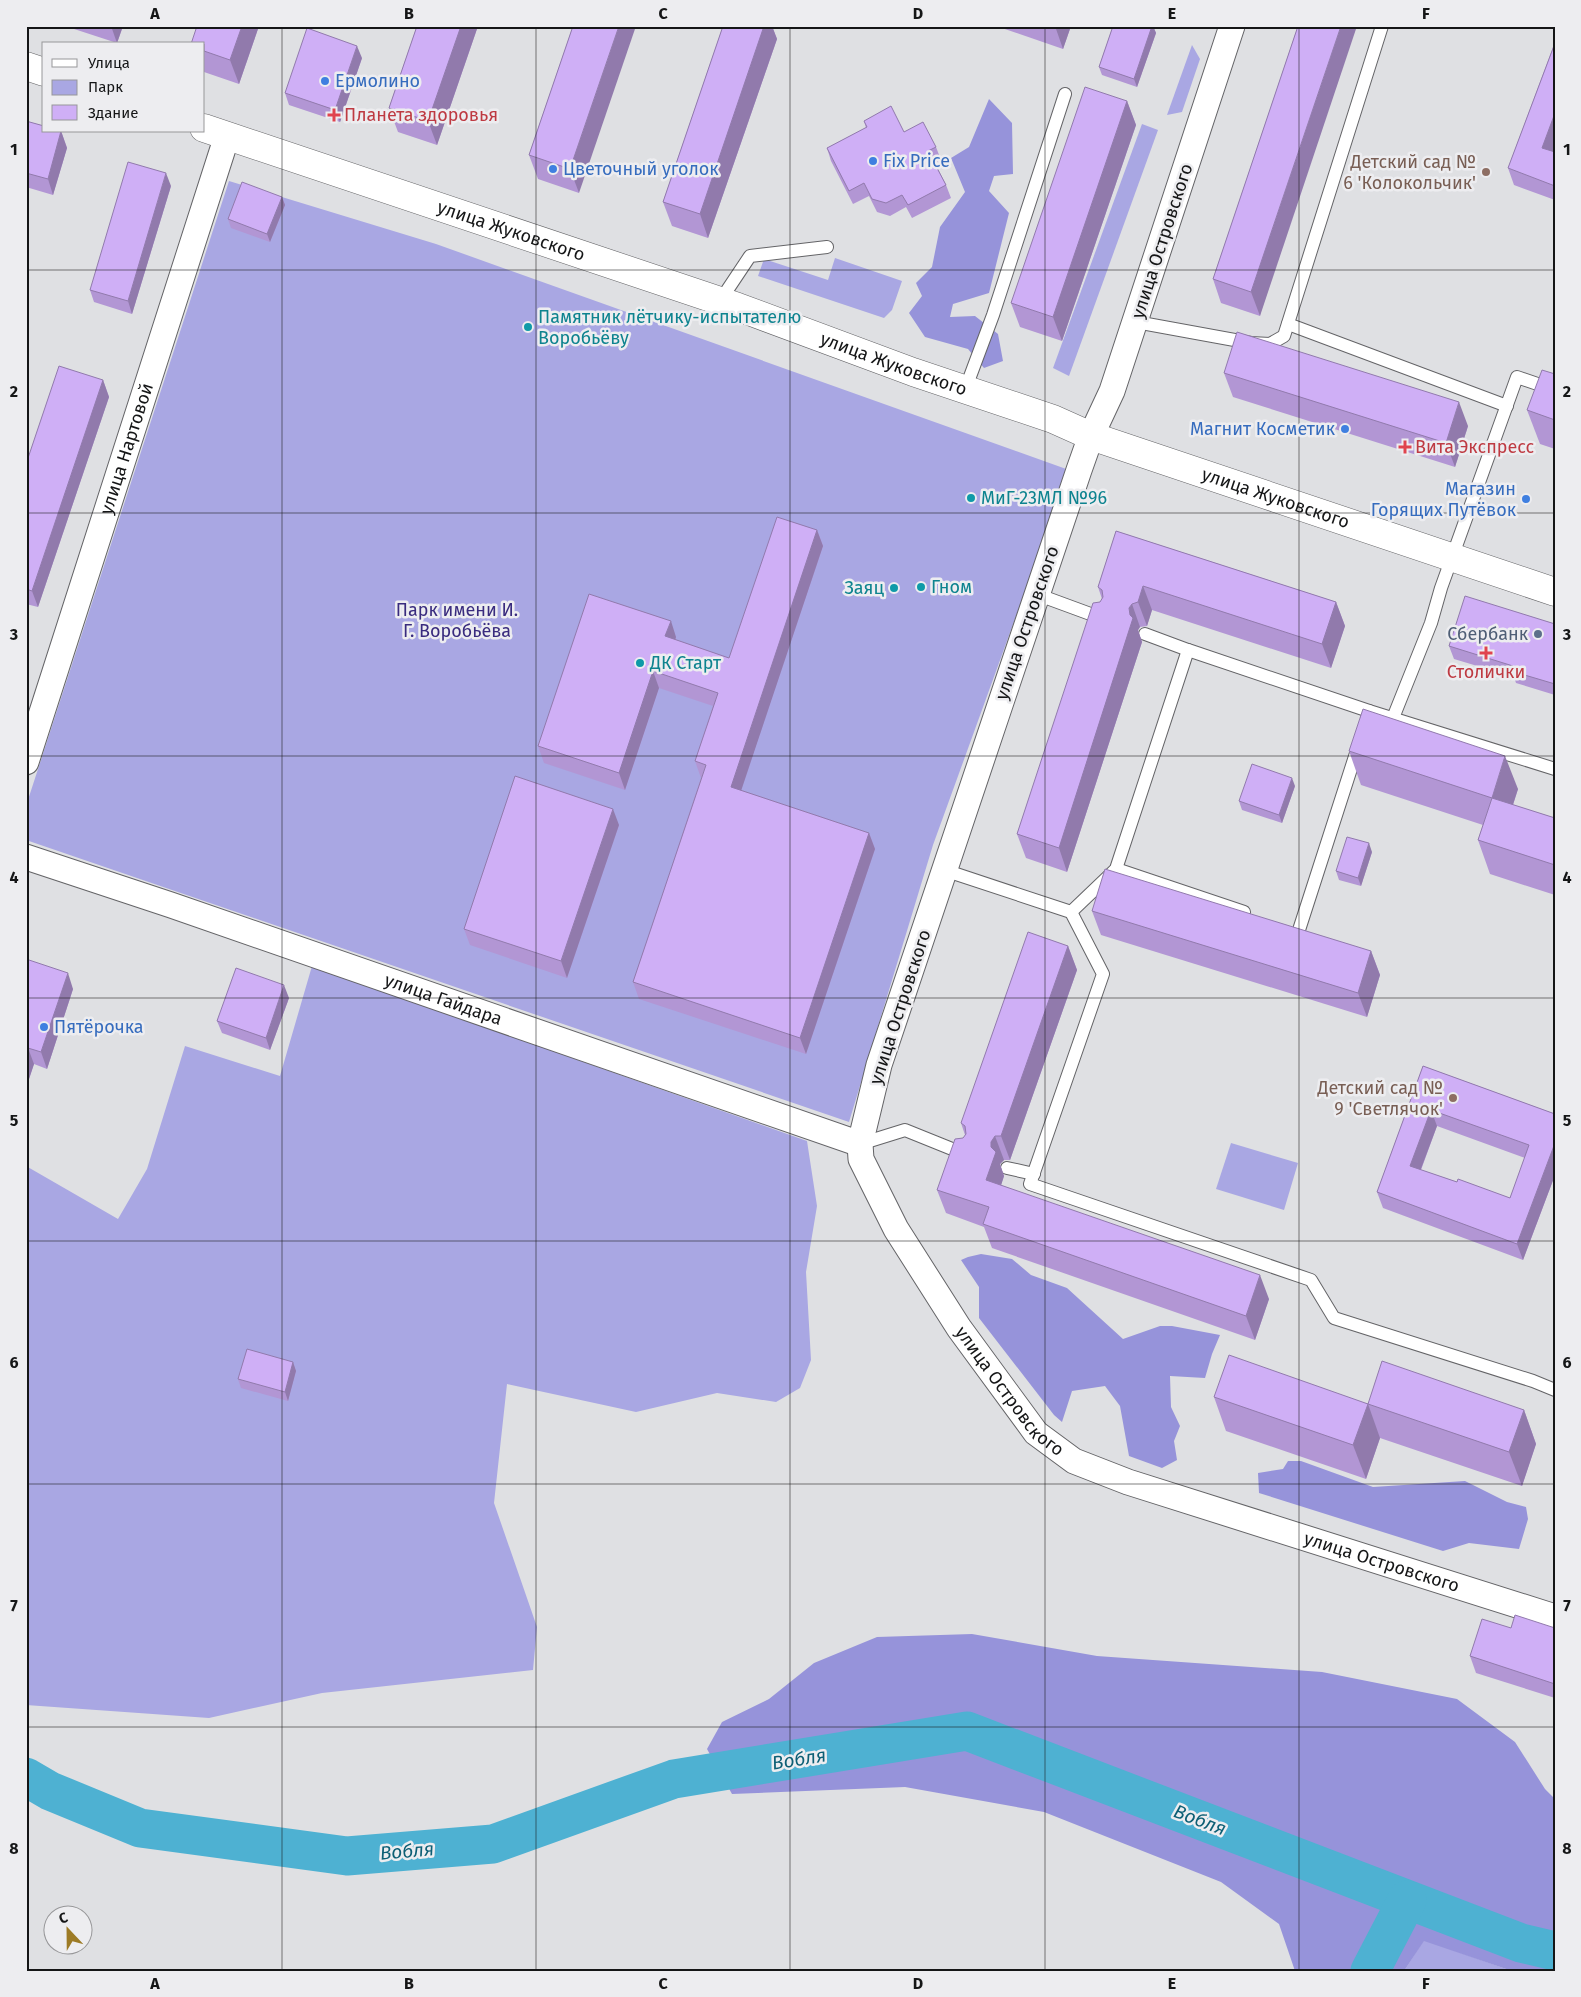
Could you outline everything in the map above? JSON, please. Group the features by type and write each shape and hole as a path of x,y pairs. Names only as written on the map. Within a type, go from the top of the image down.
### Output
{"street":[{"name":"улица Островского","path":"1232,26 1136,322 1112,391 1091,436 1036,594 879,1065 860,1144 861,1159 896,1229 959,1328 1036,1434 1074,1460 1128,1482 1555,1617"},
{"path":"26,66 42,71"},
{"name":"улица Жуковского","path":"215,132 720,301 1052,420 1091,436 1555,592"},
{"name":"улица Нартовой","path":"26,762 215,132"},
{"name":"улица Гайдара","path":"26,858 172,905 860,1144"}],"lane":[{"path":"1136,322 1251,343 1270,344 1284,336 1382,26"},
{"path":"965,390 993,315 1065,94"},
{"path":"720,301 750,256 827,248"},
{"path":"1288,324 1507,406"},
{"path":"1393,718 1431,622 1441,588 1517,377 1555,390"},
{"path":"1036,594 1104,619"},
{"path":"1145,634 1369,711 1555,769"},
{"path":"1072,912 1116,870 1188,650"},
{"path":"1299,930 1369,711"},
{"path":"944,870 1072,912 1103,974 1030,1184 1311,1280 1334,1318 1533,1381 1555,1390"},
{"path":"1116,870 1254,915"},
{"path":"860,1144 905,1130 967,1155"},
{"path":"1007,1168 1034,1174"}],"green space":[{"path":"1192,45 1200,59 1182,112 1167,115"},
{"path":"1142,124 1158,130 1069,376 1053,368"},
{"name":"Парк имени И. Г. Воробьёва","path":"229,181 436,244 1069,470 933,845 849,1122 26,840 26,806"},
{"path":"835,258 902,281 892,310 884,318 758,276 764,259 828,280"},
{"path":"312,966 807,1141 817,1206 806,1272 811,1360 800,1388 776,1402 717,1393 636,1412 507,1384 494,1503 537,1627 533,1670 322,1693 209,1718 26,1705 26,1166 118,1219 147,1169 185,1046 280,1076"},
{"path":"1231,1143 1298,1163 1284,1210 1216,1189"},
{"path":"1424,1940 1512,1971 1404,1971"}],"shaded area":[{"path":"989,99 1012,123 1013,174 994,176 989,191 1009,213 989,293 953,304 950,317 975,316 998,334 1003,361 984,368 968,349 925,337 909,313 922,296 916,283 932,267 940,227 965,192 951,158 969,147"},
{"path":"981,1254 1012,1259 1031,1275 1067,1288 1123,1339 1160,1326 1172,1326 1220,1335 1205,1378 1170,1376 1171,1407 1180,1426 1174,1441 1177,1460 1162,1468 1129,1456 1120,1406 1105,1386 1072,1391 1062,1422 1054,1415 979,1318 979,1287 961,1260"},
{"path":"1288,1461 1301,1461 1373,1487 1465,1481 1507,1502 1526,1507 1528,1519 1519,1549 1469,1543 1443,1551 1259,1493 1258,1473 1283,1469"},
{"path":"972,1634 1097,1656 1322,1672 1457,1699 1515,1742 1545,1789 1555,1799 1555,1971 1512,1971 1424,1941 1404,1971 1295,1971 1279,1924 1221,1882 1044,1812 905,1787 732,1794 707,1749 722,1722 769,1699 814,1663 877,1637"}],"building":[{"path":"197,26 242,26 230,60 205,51 205,42 192,42"},
{"path":"417,26 461,26 428,121 389,108"},
{"path":"573,26 619,26 570,169 529,155"},
{"path":"723,26 764,26 700,214 663,202"},
{"path":"1113,26 1152,26 1134,79 1099,67"},
{"path":"1298,26 1341,26 1251,292 1213,279"},
{"path":"307,28 357,46 335,110 285,93"},
{"path":"1555,43 1555,113 1542,148 1555,152 1555,186 1508,168"},
{"path":"1085,87 1127,101 1053,317 1011,303"},
{"path":"891,106 904,132 923,122 936,147 928,151 946,185 908,205 902,195 886,203 872,199 864,183 849,191 827,148 867,127 864,121"},
{"path":"26,121 42,125 42,132 61,132 48,179 26,173"},
{"path":"128,162 166,173 128,301 90,290"},
{"path":"242,182 282,197 267,234 228,219"},
{"path":"1237,332 1459,402 1446,443 1224,373"},
{"path":"59,366 103,380 32,591 26,589 26,464"},
{"path":"1542,370 1555,374 1555,420 1527,410"},
{"path":"777,517 817,530 731,787 869,833 800,1038 633,982 706,765 695,761 718,693 653,671 619,773 538,746 589,594 671,621 665,636 729,658"},
{"path":"1116,531 1336,602 1322,644 1143,586 1138,602 1132,604 1129,608 1130,615 1133,618 1059,848 1017,834 1093,603 1100,602 1103,597 1102,590 1098,587"},
{"path":"1465,596 1555,624 1555,684 1511,671 1513,666 1449,646"},
{"path":"1363,709 1505,756 1492,798 1349,751"},
{"path":"1252,764 1292,778 1279,815 1239,801"},
{"path":"515,776 613,809 561,961 464,929"},
{"path":"1492,798 1555,818 1555,865 1478,840"},
{"path":"1347,837 1369,843 1358,878 1336,871"},
{"path":"1105,869 1371,951 1358,993 1092,911"},
{"path":"1028,932 1068,946 1001,1136 995,1136 991,1142 991,1147 996,1152 986,1180 1260,1275 1246,1316 983,1224 989,1207 937,1190 955,1139 963,1138 966,1134 965,1126 961,1123"},
{"name":"Пятёрочка","path":"26,959 68,973 41,1052 28,1048 26,1053"},
{"path":"236,968 284,985 266,1038 217,1021"},
{"path":"1423,1066 1555,1114 1555,1143 1517,1244 1377,1192","holes":["1431,1110 1529,1145 1510,1198 1458,1179 1457,1182 1410,1166"]},
{"path":"247,1349 293,1362 285,1392 238,1379"},
{"path":"1229,1355 1368,1404 1353,1445 1214,1397"},
{"path":"1382,1361 1524,1410 1509,1452 1368,1404"},
{"path":"1515,1615 1555,1628 1555,1684 1470,1656 1482,1619 1511,1628"}],"waterway":[{"name":"Вобля","path":"26,1777 50,1791 140,1828 347,1856 493,1844 674,1779 967,1731 1521,1943 1555,1951"},
{"path":"1370,1971 1407,1900"}],"place":[{"name":"Ермолино","path":"325,81"},
{"name":"Планета здоровья","path":"334,115"},
{"name":"Fix Price","path":"873,161"},
{"name":"Цветочный уголок","path":"553,169"},
{"name":"Детский сад № 6 'Колокольчик'","path":"1486,172"},
{"name":"Памятник лётчику-испытателю Воробьёву","path":"528,327"},
{"name":"Магнит Косметик","path":"1345,429"},
{"name":"Вита Экспресс","path":"1405,447"},
{"name":"МиГ-23МЛ №96","path":"971,498"},
{"name":"Магазин Горящих Путёвок","path":"1526,499"},
{"name":"Гном","path":"921,587"},
{"name":"Заяц","path":"894,588"},
{"name":"Сбербанк","path":"1538,634"},
{"name":"Столички","path":"1486,653"},
{"name":"ДК Старт","path":"640,663"},
{"name":"Пятёрочка","path":"44,1027"},
{"name":"Детский сад № 9 'Светлячок'","path":"1453,1098"}]}
